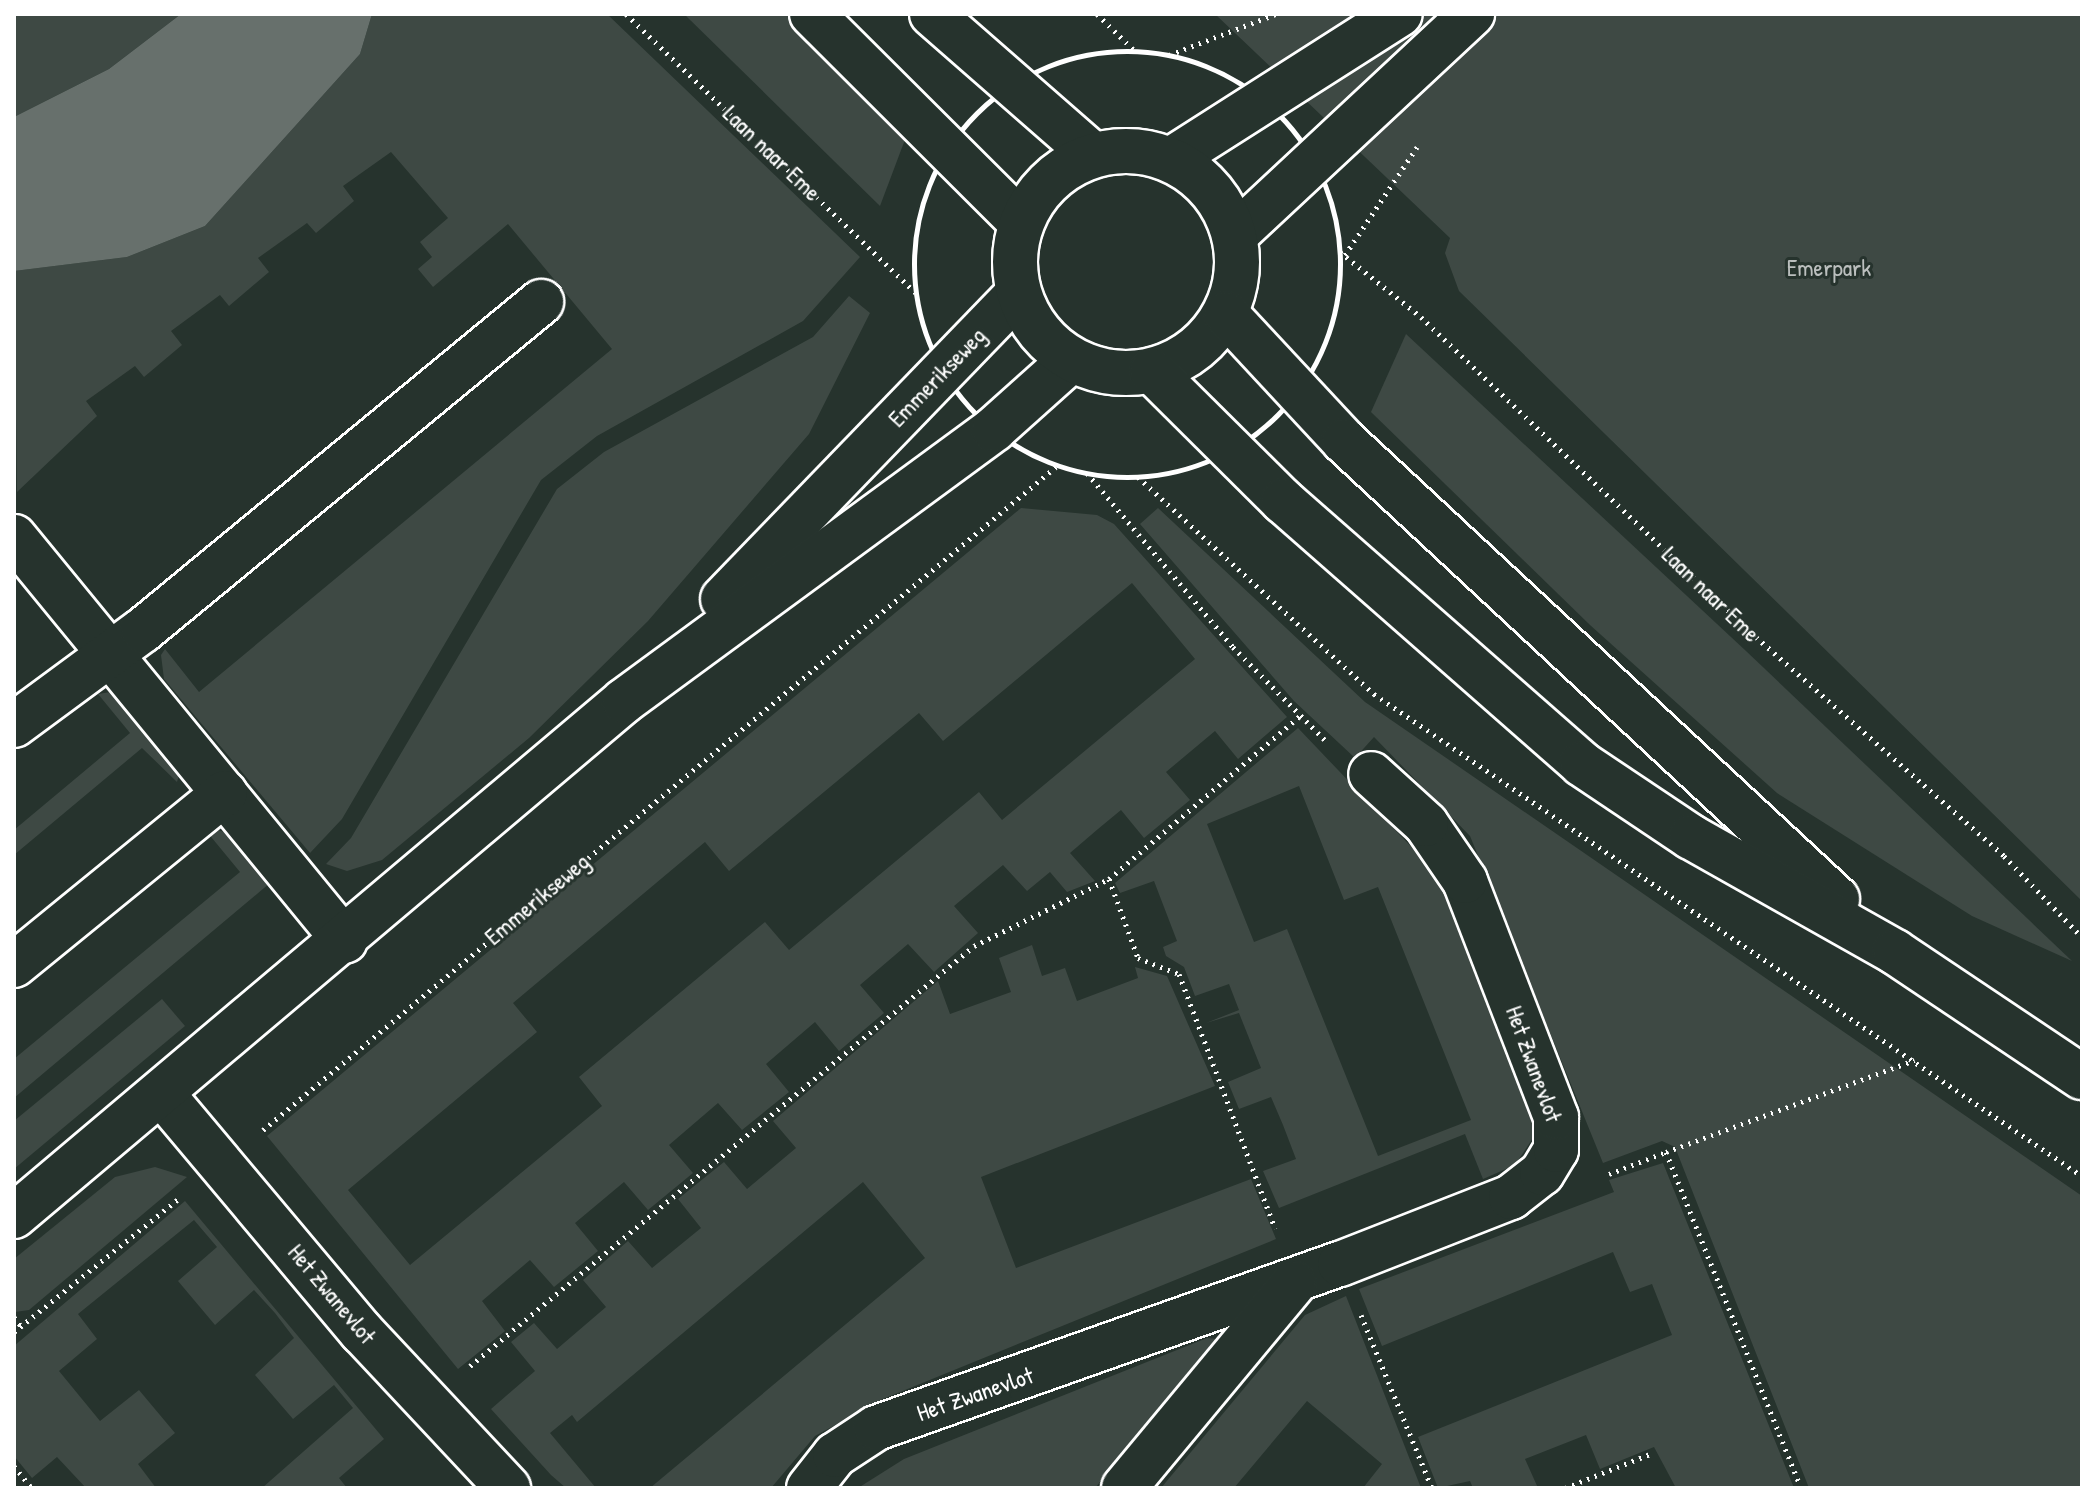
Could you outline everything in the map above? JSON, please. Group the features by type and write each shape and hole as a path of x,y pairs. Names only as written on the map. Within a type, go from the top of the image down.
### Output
{"street":[{"path":"812,14 950,146 1020,221"},
{"path":"932,14 1092,154"},
{"path":"1172,159 1400,14"},
{"path":"1236,234 1472,14"},
{"path":"1132,150 1172,159 1212,190 1236,234 1238,275 1226,314 1196,351 1152,371 1125,375 1071,360 1038,333 1018,294 1020,221 1048,179 1092,154 1132,150"},
{"name":"Emmerikseweg","path":"624,701 942,369 1018,294"},
{"path":"14,725 108,649 143,630 541,302"},
{"path":"1226,314 1296,394 1895,952"},
{"name":"Emmerikseweg","path":"14,1216 345,941 624,701 994,429 1071,360"},
{"path":"1152,371 1233,449 1582,764 1691,837 1895,952 2082,1077"},
{"path":"14,537 345,941"},
{"name":"Het Zwanevlot","path":"809,1488 835,1455 876,1428 1296,1281 1511,1197 1542,1173 1556,1150 1556,1117 1465,881 1426,824 1371,774"},
{"path":"14,965 225,793"},
{"name":"Het Zwanevlot","path":"162,1094 426,1403 508,1488"},
{"name":"Het Zwanevlot","path":"1124,1488 1296,1281"}],"path":[{"name":"Laan naar Eme","path":"626,14 916,294"},
{"path":"1097,14 1136,52"},
{"path":"1169,55 1276,14"},
{"path":"1136,52 1169,55 1213,69 1264,100 1314,161 1340,252 1330,329 1296,394 1233,449 1151,476 1086,472 1058,465 994,429 942,369 916,294 918,221 950,146 1011,86 1071,59 1136,52"},
{"name":"Laan naar Eme","path":"1340,252 1421,317 1756,637 2004,856 2082,937"},
{"name":"Emmerikseweg","path":"14,1332 222,1163 1058,465"},
{"path":"1086,472 1300,716 1371,774"},
{"path":"426,1403 974,946 1109,879 1300,716"},
{"path":"1109,879 1138,958 1179,974 1296,1281"},
{"path":"1542,1173 1587,1183 1915,1060"},
{"path":"1666,1152 1801,1488"},
{"path":"1340,1264 1432,1488"},
{"path":"14,1317 21,1326"},
{"path":"1565,1488 1650,1454"},
{"path":"14,1466 32,1488"}],"green space":[{"path":"14,14 181,14 109,69 14,117"},
{"path":"372,14 607,14 860,257 803,321 597,436 541,480 342,819 310,853 164,679 161,655 165,649 199,692 612,349 508,224 433,287 418,269 432,257 420,242 448,218 391,152 343,186 354,201 316,233 307,223 258,258 269,272 229,306 220,295 171,331 182,345 144,377 135,366 86,401 97,416 17,492 14,271 127,257 205,226 360,54"},
{"path":"684,14 786,14 909,129 880,206"},
{"name":"Emerpark","path":"1215,14 2082,14 2082,901 1459,291 1445,253 1450,238"},
{"path":"849,296 870,313 809,434 648,621 529,738 382,860 347,871 326,864 351,838 557,489 604,452 813,337"},
{"path":"1406,334 2072,961 1972,916 1777,793 1590,625 1371,412"},
{"path":"1021,508 1097,515 1114,524 1287,717 1238,759 1215,731 1166,772 1190,800 1144,838 1121,810 1098,829 1070,853 1095,881 1067,892 1050,872 1027,891 1003,865 954,906 978,933 934,972 908,944 860,985 884,1013 839,1051 815,1022 766,1064 789,1092 742,1130 718,1103 669,1145 693,1173 648,1210 624,1182 575,1223 598,1251 554,1287 530,1260 482,1301 505,1331 458,1369 267,1136","holes":["1132,583 1195,659 1002,820 979,792 789,950 765,922 579,1077 602,1106 410,1265 348,1190 537,1032 513,1003 705,842 729,871 919,713 943,741"]},
{"path":"1158,508 1365,702 2082,1196 2082,1488 1809,1488 1675,1147 1662,1141 1603,1163 1470,836 1374,737 1355,758 1294,701 1140,524"},
{"path":"117,691 182,765 177,782 142,748 14,855 14,830 130,733 98,694"},
{"path":"1298,728 1441,878 1530,1107 1535,1135 1515,1165 1483,1179 1465,1134 1279,1208 1263,1171 1296,1159 1283,1125 1271,1097 1239,1109 1228,1082 1261,1068 1239,1013 1206,1023 1239,1010 1229,984 1195,996 1184,967 1166,956 1163,947 1177,941 1154,881 1120,893 1115,883","holes":["1299,786 1344,900 1378,887 1471,1120 1378,1156 1287,929 1254,942 1207,824"]},
{"path":"215,829 227,833 270,883 14,1098 14,1059 240,872 207,832"},
{"path":"1032,945 1042,976 1065,968 1077,1001 1138,978 1135,967 1167,976 1215,1086 981,1177 1016,1268 1251,1179 1276,1239 883,1399 815,1436 771,1488 650,1488 925,1258 863,1182 577,1422 572,1415 550,1433 596,1488 566,1488 551,1475 491,1409 535,1371 511,1342 534,1323 557,1349 606,1307 583,1280 628,1241 652,1268 701,1228 678,1199 724,1162 747,1189 796,1148 773,1121 938,981 950,1014 1011,992 999,958"},
{"path":"162,999 185,1026 14,1169 14,1121"},
{"path":"1663,1163 1794,1488 1676,1488 1654,1447 1600,1469 1586,1435 1525,1459 1538,1488 1473,1488 1470,1481 1438,1488 1418,1437 1672,1335 1652,1284 1630,1292 1613,1252 1382,1346 1359,1289 1614,1192 1609,1180"},
{"path":"155,1167 187,1177 29,1310 15,1312 14,1259 115,1177"},
{"path":"185,1201 384,1439 339,1478 347,1488 262,1488 353,1408 334,1385 293,1419 255,1375 294,1338 254,1290 215,1325 178,1281 217,1247 194,1220 78,1314 97,1339 59,1371 100,1421 139,1390 175,1433 138,1464 156,1488 86,1488 57,1457 32,1478 14,1456 14,1346"},
{"path":"1346,1296 1421,1488 1363,1488 1382,1464 1307,1401 1234,1488 1161,1488 1305,1315"},
{"path":"1207,1338 1218,1339 1095,1488 858,1488 904,1459"}],"shaded area":[{"path":"181,14 372,14 360,54 205,226 127,257 14,271 14,117 109,69"}]}
